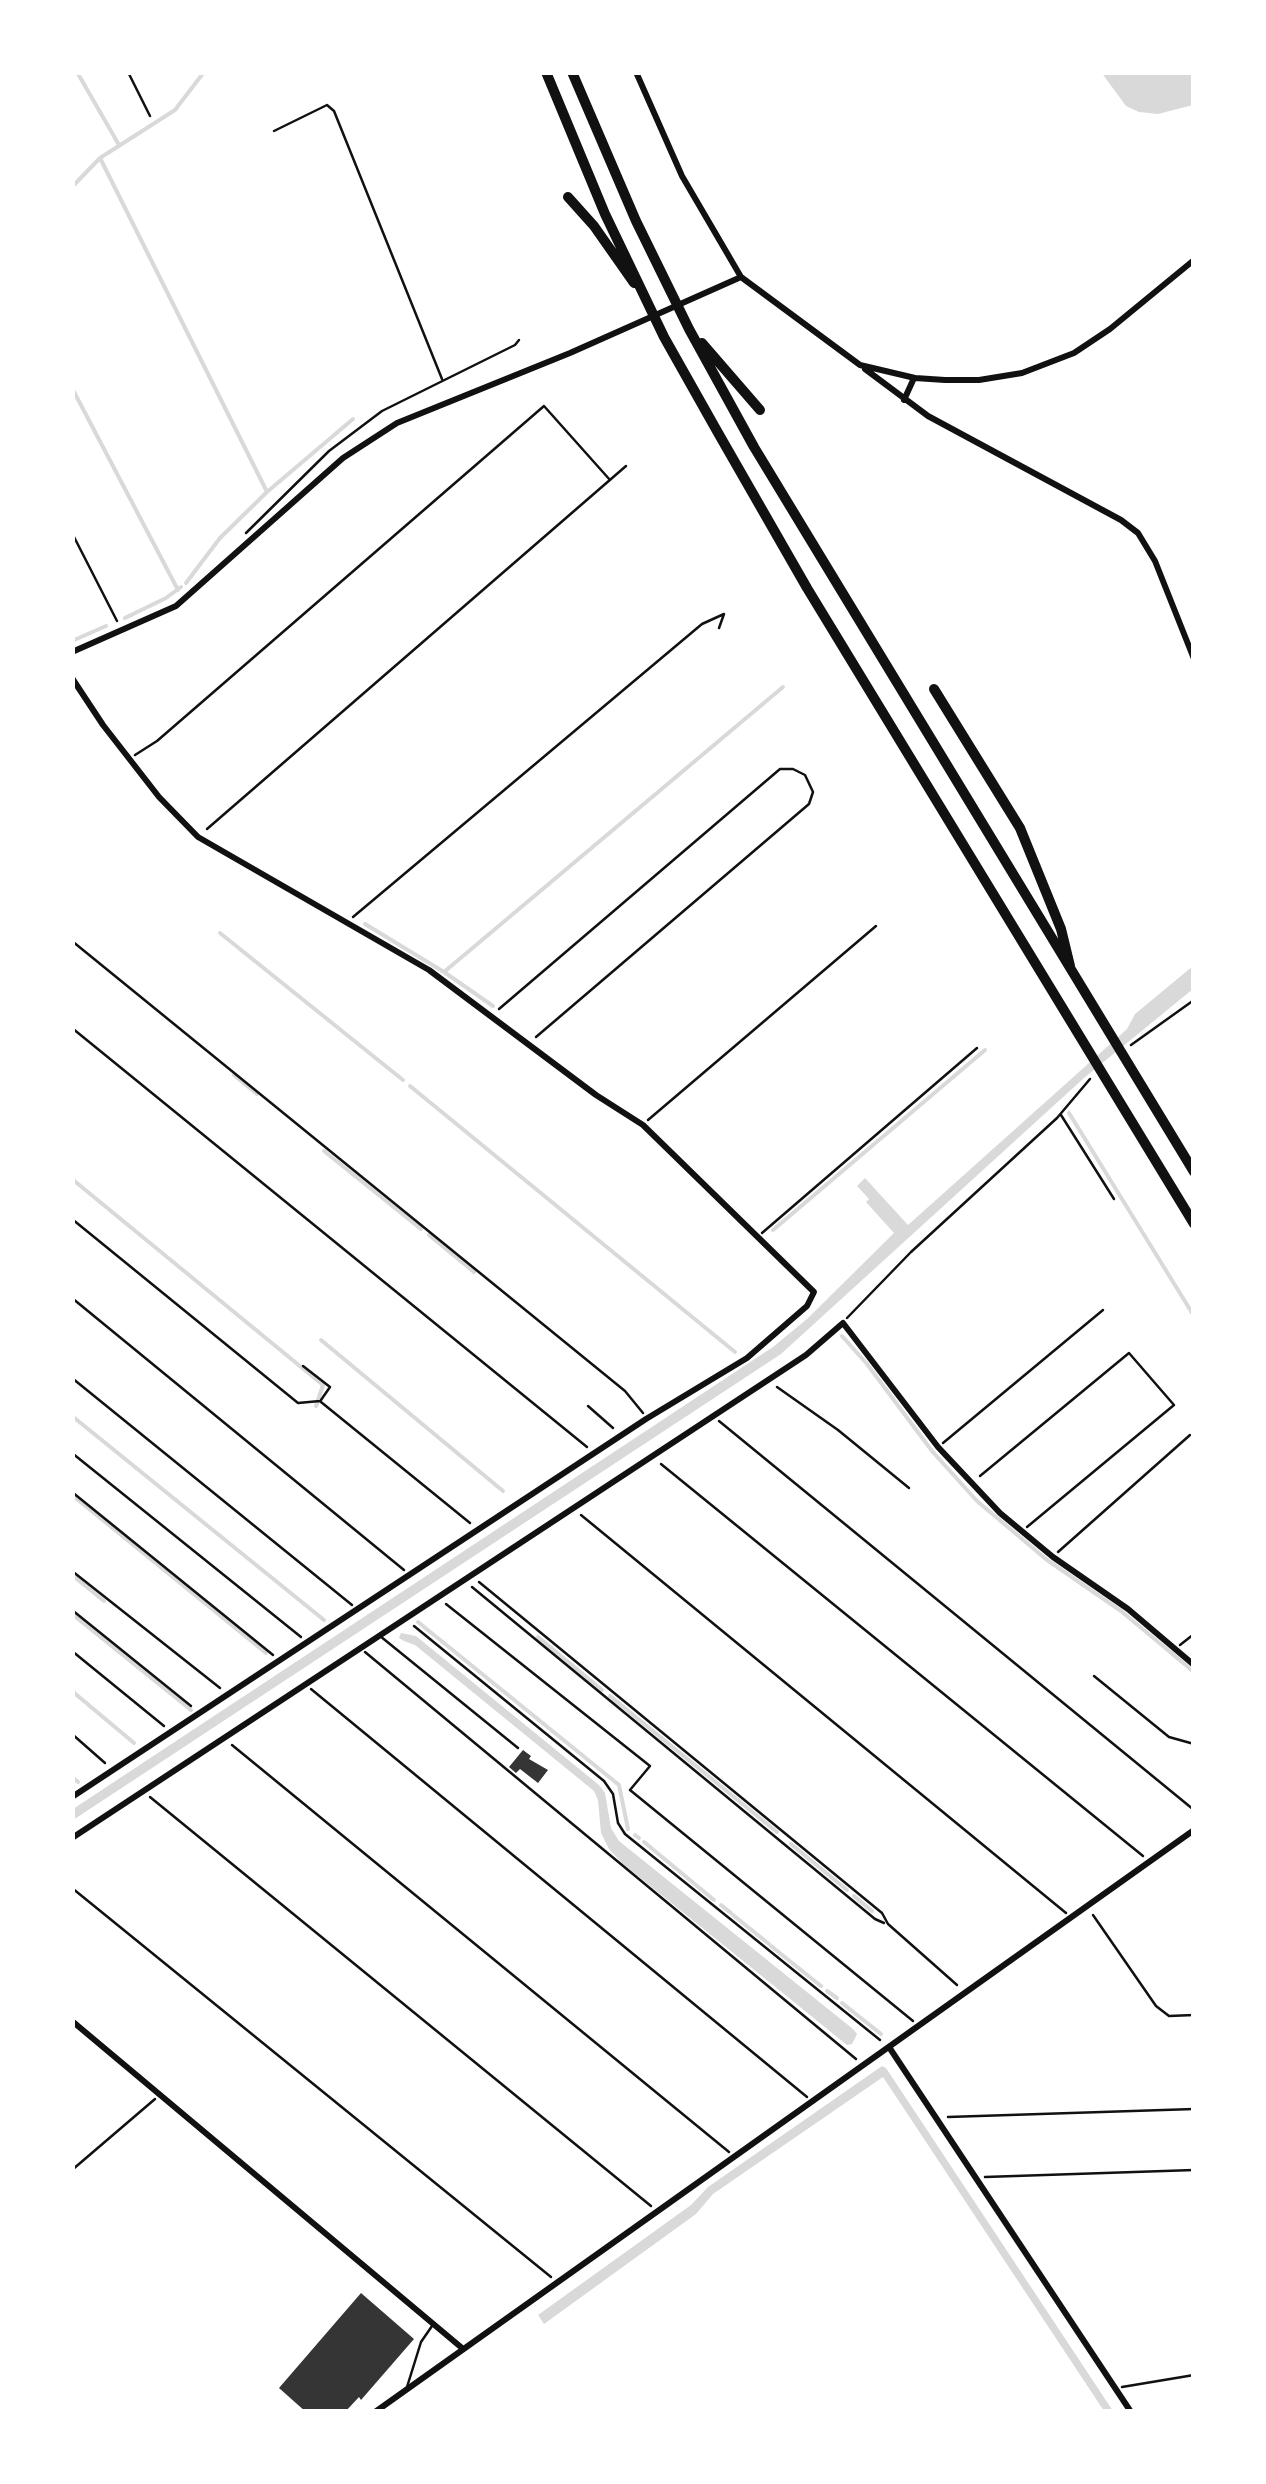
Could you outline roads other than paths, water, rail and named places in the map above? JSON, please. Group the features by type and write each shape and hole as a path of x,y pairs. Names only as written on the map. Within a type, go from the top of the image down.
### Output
{"highway":[{"path":"546,72 572,141 644,296 807,588 1194,1224"},
{"path":"572,72 612,170 689,329 812,546 1194,1172"},
{"path":"568,197 644,296"},
{"path":"689,329 760,410"},
{"path":"934,689 1020,828 1061,929 1073,976"}],"street":[{"path":"636,72 682,176 741,277 904,400 977,446 1121,520 1138,533 1155,562 1194,660"},
{"path":"860,365 914,378 980,380 1022,373 1061,358 1110,329 1194,260"},
{"path":"72,652 176,606 190,596 314,482 374,436 456,396 741,277"},
{"path":"904,400 914,378"},
{"path":"72,678 159,797 198,837 428,970 642,1124 814,1292 807,1306 746,1358 646,1419 72,1797"},
{"path":"72,1838 806,1355 842,1323 938,1447 972,1484 1053,1557 1128,1608 1194,1665"},
{"path":"375,2412 1194,1830"},
{"path":"72,2021 463,2349"},
{"path":"889,2047 1131,2412"}],"lane":[{"path":"380,1636 518,1748"},
{"path":"406,2389 422,2342 433,2325"}],"waterway":[{"path":"77,72 119,145"},
{"path":"72,187 100,158 175,110 204,72"},
{"path":"100,158 267,492"},
{"path":"72,388 178,590"},
{"path":"186,583 220,538 353,419"},
{"path":"125,618 181,587"},
{"path":"72,641 106,626"},
{"path":"444,972 783,687"},
{"path":"365,924 493,1006"},
{"path":"220,933 403,1080"},
{"path":"773,1230 985,1050"},
{"path":"234,1075 257,1094"},
{"path":"410,1086 735,1352"},
{"path":"1069,1113 1194,1316"},
{"path":"324,1151 421,1229"},
{"path":"72,1179 323,1385 316,1406"},
{"path":"429,1235 474,1272"},
{"path":"842,1336 932,1451 977,1501 1047,1560 1121,1611 1194,1672"},
{"path":"321,1340 503,1491"},
{"path":"72,1416 324,1620"},
{"path":"72,1495 266,1653"},
{"path":"72,1575 104,1601"},
{"path":"72,1614 191,1710"},
{"path":"418,1622 619,1785 628,1829"},
{"path":"538,1637 602,1690"},
{"path":"72,1691 134,1743"},
{"path":"610,1696 777,1832"},
{"path":"72,1777 78,1782"},
{"path":"635,1835 639,1838"},
{"path":"644,1842 714,1900"},
{"path":"791,1844 847,1890"},
{"path":"854,1896 872,1911"},
{"path":"721,1905 731,1913"},
{"path":"733,1915 769,1944"},
{"path":"771,1946 821,1986"},
{"path":"827,1991 837,1998"},
{"path":"842,2003 881,2034"}]}
